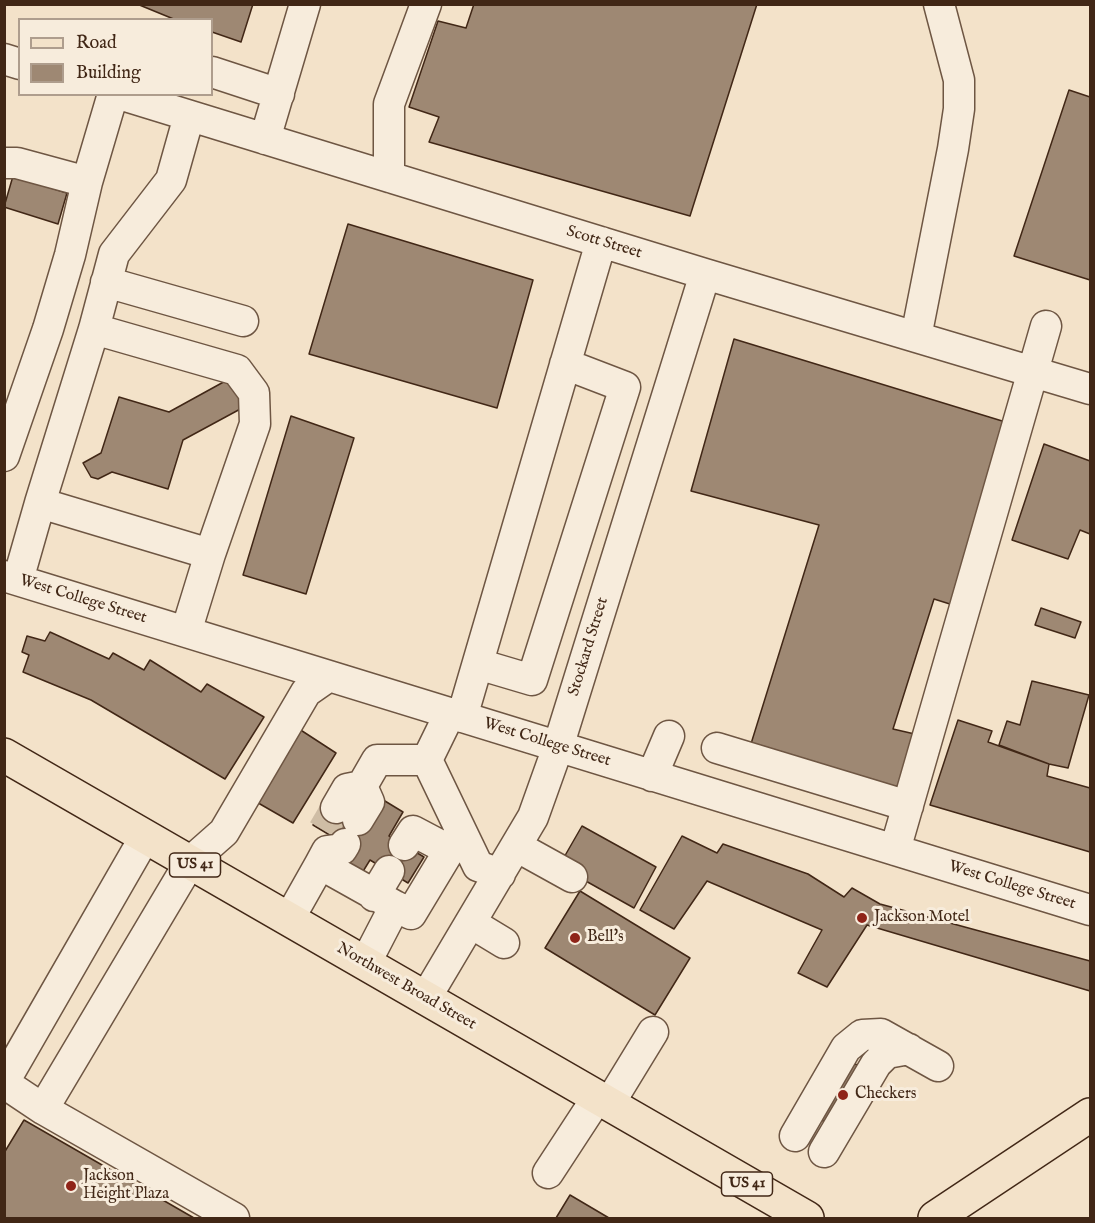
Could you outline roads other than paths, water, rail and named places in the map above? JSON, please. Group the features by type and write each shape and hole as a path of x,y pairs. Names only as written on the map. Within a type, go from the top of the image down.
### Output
{"main road":[{"name":"Northwest Broad Street","path":"4,755 807,1218"},
{"path":"935,1218 1090,1115"}],"street":[{"path":"265,139 305,4"},
{"path":"389,177 389,104 426,4"},
{"path":"916,337 959,109 958,80 939,4"},
{"path":"213,72 279,94"},
{"path":"4,456 17,384 70,255 87,183 127,96"},
{"name":"Scott Street","path":"127,96 705,274 1090,389"},
{"path":"11,578 40,503 94,329 114,254 171,180 189,116"},
{"path":"4,163 9,161 87,183"},
{"path":"427,760 456,715 478,664 601,242"},
{"name":"Stockard Street","path":"425,999 533,817 558,747 705,274"},
{"path":"106,282 243,321"},
{"path":"895,850 1046,326"},
{"path":"94,329 237,370 254,393 255,424 186,632"},
{"path":"478,664 532,680 625,387 566,364"},
{"path":"40,503 210,554"},
{"name":"West College Street","path":"11,578 1090,910"},
{"path":"43,1109 190,862 224,832 306,692 329,676"},
{"path":"652,776 669,736"},
{"path":"717,748 908,806"},
{"path":"289,920 335,836 369,802 362,786 377,760 427,760"},
{"path":"427,760 455,840 478,866 500,874"},
{"path":"404,845 413,831 455,840"},
{"path":"335,836 386,891 411,914 455,840"},
{"path":"146,837 4,1083 43,1109 234,1218"},
{"path":"516,846 572,878"},
{"path":"365,964 386,891"},
{"path":"471,923 504,943"},
{"path":"548,1173 653,1032"},
{"path":"795,1136 846,1048 862,1035 881,1034 938,1066"},
{"path":"824,1152 876,1064 887,1053 909,1049"}],"tunnel":[{"path":"323,830 336,808"}],"place":[{"name":"Jackson Motel","path":"862,918"},
{"name":"Bell's","path":"575,938"},
{"name":"Checkers","path":"843,1095"},
{"name":"Jackson Height Plaza","path":"71,1186"}]}
